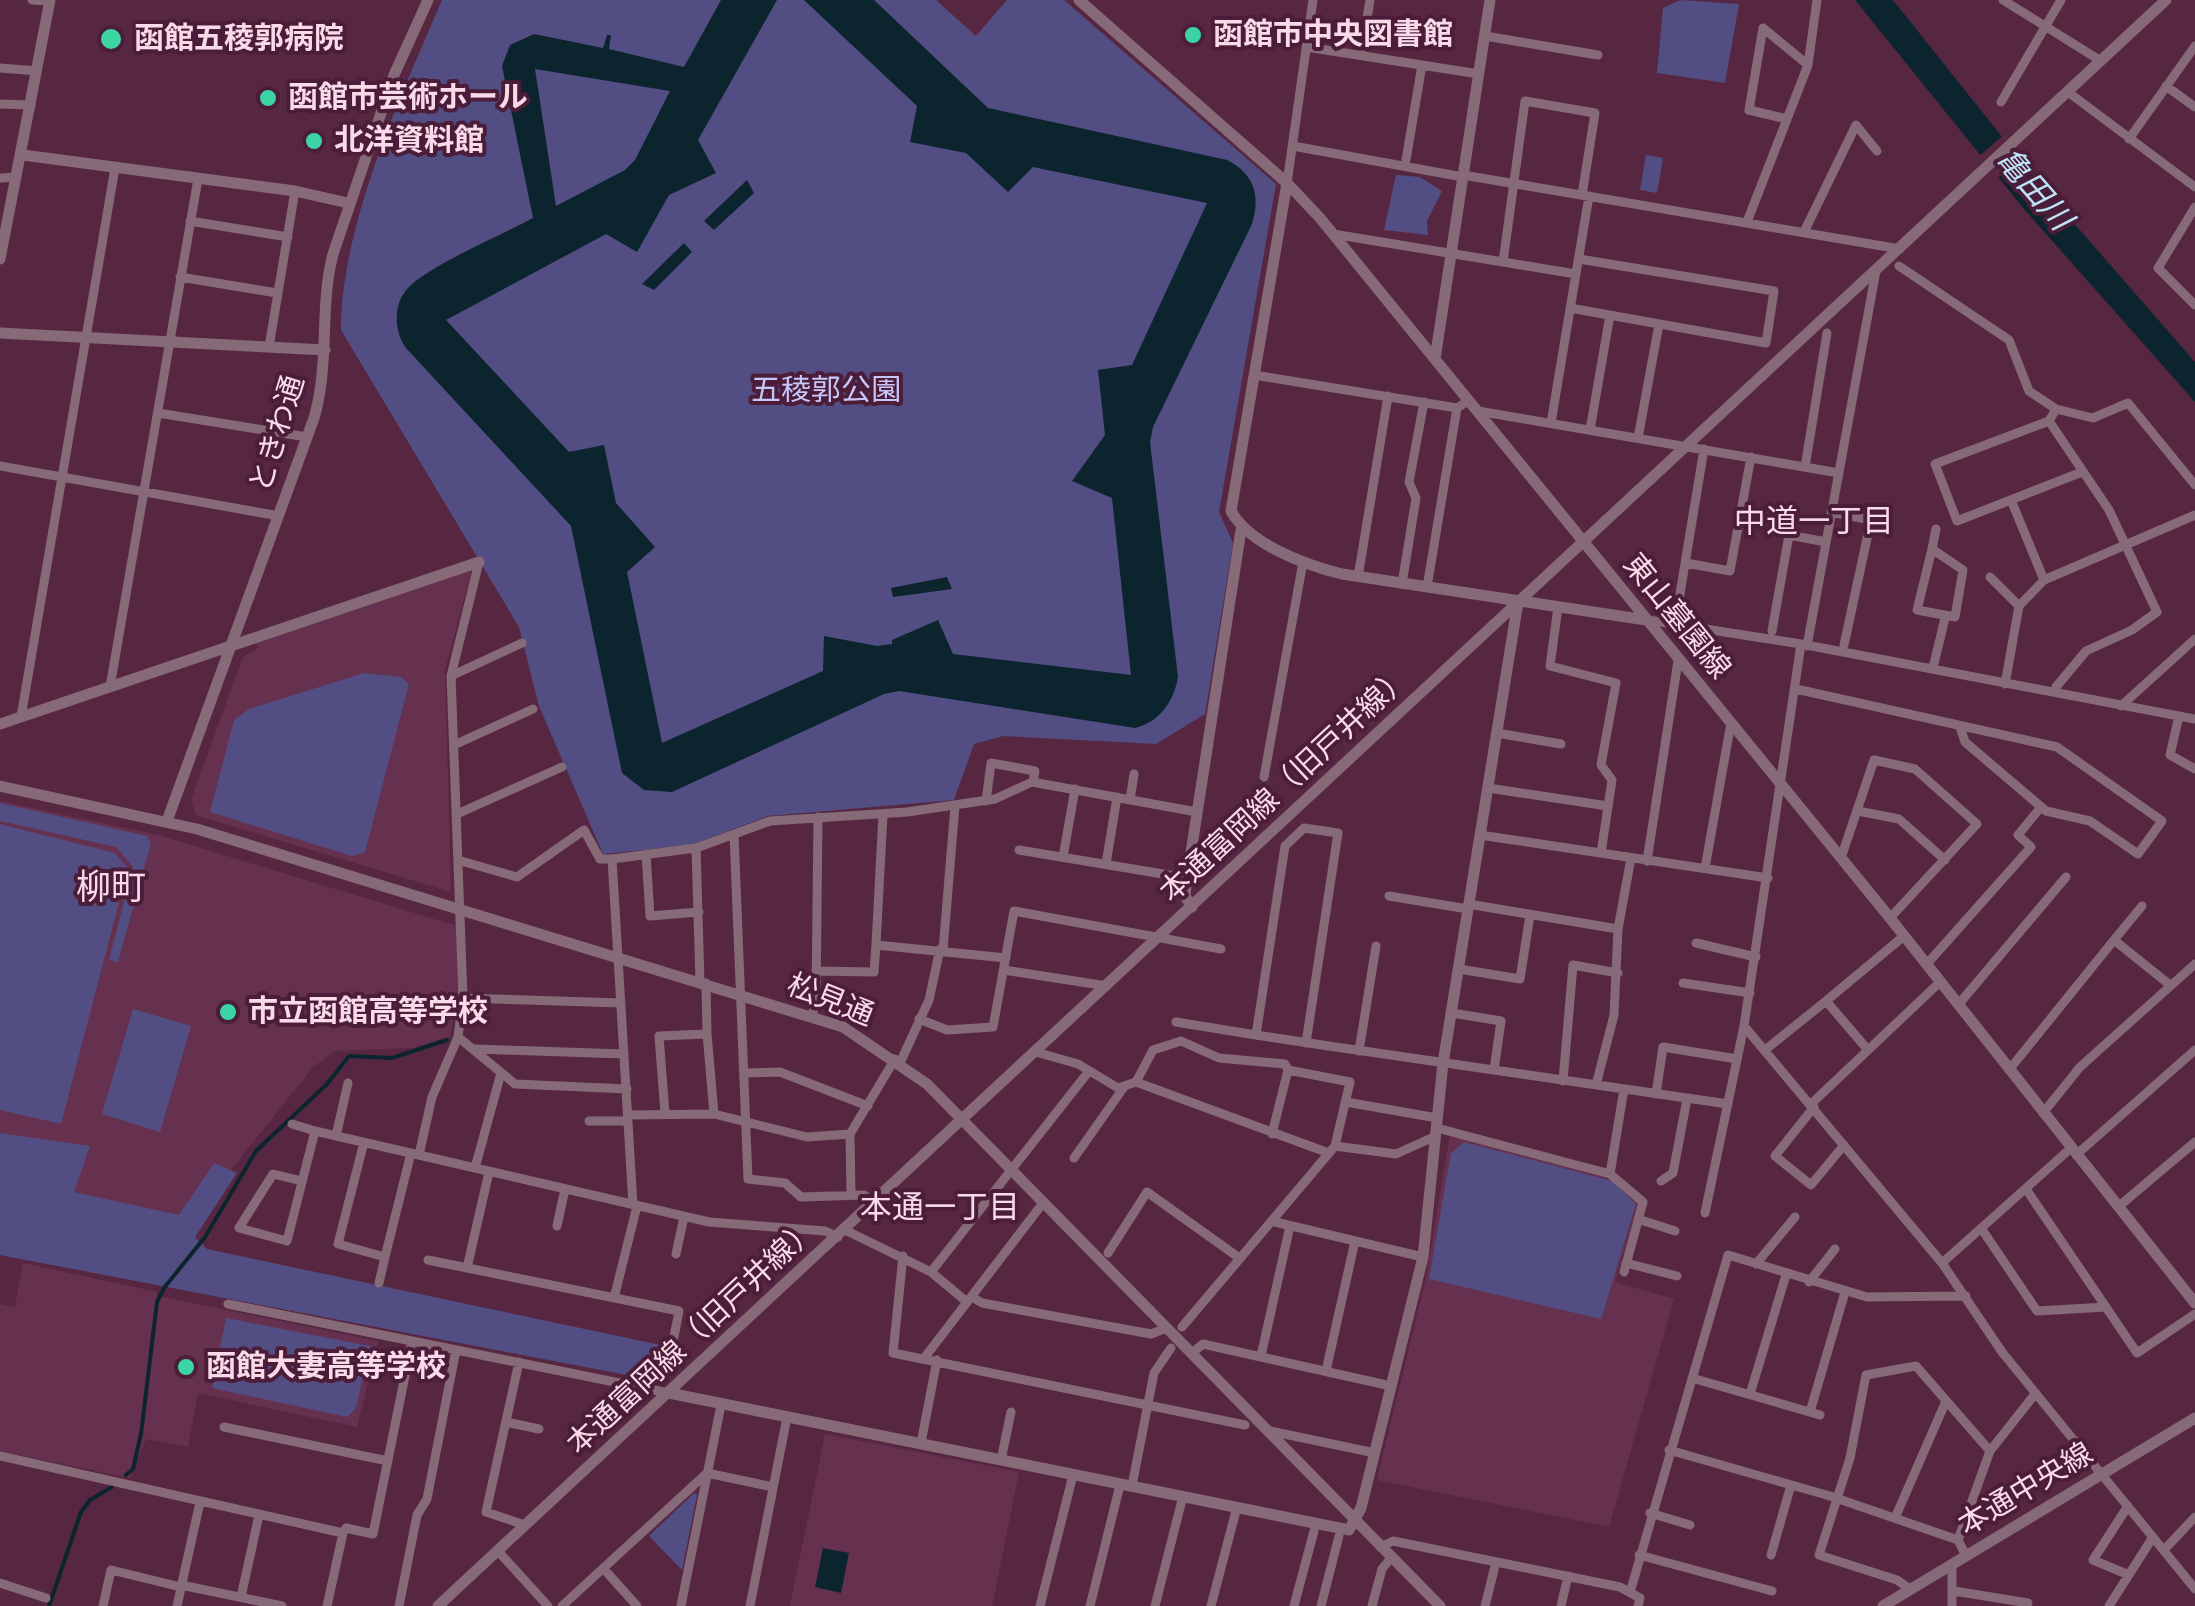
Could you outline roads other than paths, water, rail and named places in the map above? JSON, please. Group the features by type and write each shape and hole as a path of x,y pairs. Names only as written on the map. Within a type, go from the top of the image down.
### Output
{"street":[{"path":"0,258 50,0 32,0"},
{"name":"ときわ通","path":"168,821 321,396 326,278 348,203 399,64 428,0"},
{"name":"東山墓園線","path":"1079,0 1287,183 1333,234 1436,359 1466,406 1890,918 2195,1303"},
{"path":"1313,0 1293,146 1232,512 1242,530 1303,562 1358,577 1804,645 2195,719"},
{"path":"1361,55 1370,0"},
{"path":"1436,359 1490,0"},
{"path":"1747,222 1808,65 1817,0"},
{"path":"2004,0 2102,62"},
{"path":"2001,102 2061,0"},
{"name":"本通富岡線（旧戸井線）","path":"438,1606 2166,0"},
{"path":"1787,119 1749,110 1763,28 1808,65"},
{"path":"1485,36 1598,55"},
{"path":"2129,139 2195,46"},
{"path":"1306,47 1479,74"},
{"path":"1406,160 1422,65"},
{"path":"0,68 38,71"},
{"path":"2166,86 2195,107"},
{"path":"2068,92 2195,187"},
{"path":"1503,262 1525,101 1594,113 1579,258 1551,423"},
{"path":"0,104 32,105"},
{"path":"1804,232 1856,125 1877,151"},
{"path":"1293,146 1900,249"},
{"path":"23,155 295,192 348,203"},
{"path":"21,717 115,168"},
{"path":"0,178 17,178"},
{"path":"110,687 198,179"},
{"path":"269,347 295,192"},
{"path":"2195,207 2158,268 2195,305"},
{"path":"190,221 288,236"},
{"path":"1333,234 1576,274"},
{"path":"1570,308 1766,343 1774,292 1579,258"},
{"path":"1900,266 2010,340 2029,391 2056,408 2094,418 2128,403 2195,485"},
{"path":"1704,1213 1744,1026 1779,785 1876,270"},
{"path":"180,276 277,293"},
{"path":"1590,430 1610,315"},
{"path":"1638,438 1658,324"},
{"path":"0,333 325,350"},
{"path":"1804,466 1827,333"},
{"path":"1254,375 1466,406 1839,473"},
{"path":"1358,577 1388,396"},
{"path":"1402,584 1416,498 1408,482 1424,402"},
{"path":"1427,588 1466,406"},
{"path":"2056,408 2048,420 1935,464 1957,521 2082,472"},
{"path":"158,413 307,438"},
{"path":"2048,420 2110,510 2156,612 2132,630 2086,651 2056,688"},
{"path":"1675,624 1704,450"},
{"path":"1686,563 1730,570 1751,457"},
{"path":"0,466 278,516"},
{"path":"2012,500 2044,580"},
{"path":"1832,512 1872,520 1844,645"},
{"path":"2005,684 2019,606 2044,580 2195,515"},
{"path":"1932,549 1963,570 1955,617 1918,610 1936,528"},
{"path":"1192,906 1185,896 1187,878 1242,530"},
{"path":"1772,631 1789,535 1826,542"},
{"path":"0,724 478,562"},
{"path":"378,1283 432,1097 458,1037 464,998 451,676 478,562"},
{"path":"1264,776 1303,562"},
{"path":"1990,577 2019,606"},
{"path":"228,1304 1350,1530 1374,1453 1422,1258 1444,1063 1518,602"},
{"path":"1558,607 1550,666 1616,683 1601,765 1612,780 1600,854"},
{"path":"1933,668 1945,618"},
{"path":"2120,706 2194,641"},
{"path":"451,676 522,643"},
{"path":"1647,862 1678,661"},
{"path":"1796,689 2058,747 2162,821 2138,854 2090,821 2040,807 1965,742 1960,727"},
{"path":"454,745 533,709"},
{"path":"2179,716 2170,756 2195,769"},
{"path":"1705,868 1731,723"},
{"path":"1497,733 1561,744"},
{"path":"1841,858 1874,760 1916,769 1977,824 1890,918"},
{"path":"986,801 991,763 1034,771 1033,782"},
{"path":"457,814 562,767"},
{"path":"1130,800 1134,774"},
{"path":"458,860 516,877 584,830 600,859 612,859 696,848 770,821 883,814 986,801 1033,782 1197,812"},
{"name":"松見通","path":"0,786 168,821 843,1028 897,1061 962,1120 1392,1558 1431,1603"},
{"path":"1488,788 1608,806"},
{"path":"1063,857 1075,790"},
{"path":"1106,864 1118,797"},
{"path":"851,1194 850,1134 897,1061 908,1054 929,1000 942,950 956,806"},
{"path":"1926,965 2031,847 2018,835 2040,807"},
{"path":"1858,810 1899,819 1945,860"},
{"path":"816,971 874,972 883,814"},
{"path":"812,1016 818,818"},
{"path":"1283,822 1295,836"},
{"path":"1256,1035 1285,846 1304,828 1338,833 1306,1043"},
{"path":"734,834 748,1179 785,1182 802,1197 851,1194 864,1195 874,1202"},
{"path":"1480,834 1768,878"},
{"path":"696,848 714,1114"},
{"path":"1019,850 1187,878"},
{"path":"646,854 650,916 699,912"},
{"path":"1596,1085 1614,1016 1618,929 1632,858"},
{"path":"612,859 635,1206 614,1298"},
{"path":"1958,1006 2066,877"},
{"path":"1389,896 1618,929"},
{"path":"2009,1070 2142,906"},
{"path":"919,1019 947,1030 994,1027 1014,911 1220,948"},
{"path":"1459,970 1520,979 1530,915"},
{"path":"1766,1050 1904,936"},
{"path":"2114,940 2170,985"},
{"path":"1696,943 1756,957"},
{"path":"876,944 1006,958"},
{"path":"1359,1051 1376,946"},
{"path":"2043,1113 2080,1067 2195,964"},
{"path":"1562,1080 1573,966 1618,973"},
{"path":"1004,970 1107,986"},
{"path":"1844,1145 1811,1185 1775,1156 1812,1106 1940,982"},
{"path":"1683,983 1750,993"},
{"path":"464,998 622,1003"},
{"path":"1826,1001 1868,1050"},
{"path":"1452,1013 1501,1021 1494,1070"},
{"path":"1176,1022 1728,1104"},
{"path":"1744,1026 1942,1263 2035,1394 2195,1590"},
{"path":"665,1114 659,1036 708,1034"},
{"path":"458,1037 515,1084 627,1089"},
{"path":"1074,1158 1124,1087 1136,1082 1153,1050 1182,1041 1219,1058 1285,1064 1288,1070 1272,1134"},
{"path":"1656,1094 1664,1048 1737,1059"},
{"path":"472,1049 624,1054"},
{"path":"1942,1263 2195,1050"},
{"path":"1036,1052 1124,1087"},
{"path":"932,1272 1089,1070"},
{"path":"1182,1327 1238,1257 1275,1222 1331,1149 1350,1082 1288,1070"},
{"path":"744,1072 780,1072 868,1106"},
{"path":"475,1168 501,1073"},
{"path":"1136,1082 1272,1134 1331,1149 1396,1154 1437,1127"},
{"path":"336,1136 348,1083"},
{"path":"1610,1174 1624,1089"},
{"path":"1661,1181 1674,1172 1687,1098"},
{"path":"1346,1102 1610,1174 1643,1202 1625,1268 1676,1276"},
{"path":"588,1121 714,1114 808,1137 850,1134"},
{"path":"292,1124 684,1216 842,1234 904,1256 969,1300 1150,1334 1166,1328"},
{"path":"302,1181 274,1174 240,1228 287,1241 302,1181 314,1131"},
{"path":"364,1142 338,1244 385,1257"},
{"path":"2118,1207 2195,1142"},
{"path":"467,1268 489,1172"},
{"path":"557,1226 565,1189"},
{"path":"2026,1189 2137,1353 2195,1314"},
{"path":"1108,1253 1147,1192 1238,1257"},
{"path":"925,1357 1042,1203"},
{"path":"676,1254 684,1216"},
{"path":"1756,1264 1796,1216"},
{"path":"1638,1219 1675,1232"},
{"path":"1275,1222 1422,1258"},
{"path":"1260,1356 1290,1226"},
{"path":"1981,1228 2037,1311 2106,1307"},
{"path":"1326,1371 1355,1241"},
{"path":"1809,1282 1835,1249"},
{"path":"1630,1589 1728,1255 1786,1276 1867,1297 1966,1296"},
{"path":"904,1256 893,1352 1245,1425"},
{"path":"428,1260 679,1311 672,1342"},
{"path":"1750,1394 1786,1276"},
{"path":"1692,1378 1815,1414 1846,1292"},
{"path":"327,1606 346,1528 372,1534 412,1340"},
{"path":"1192,1354 1204,1344 1391,1386"},
{"path":"1090,1606 1154,1373 1171,1348"},
{"path":"398,1606 417,1515 427,1499 456,1350"},
{"path":"921,1443 937,1360"},
{"path":"519,1362 486,1512 518,1519 525,1525"},
{"path":"1910,1589 1898,1580 1819,1555 1837,1498 1866,1375 1916,1366 1990,1452"},
{"path":"1958,1540 1990,1452 2035,1394"},
{"path":"1895,1518 1946,1401"},
{"path":"680,1606 720,1410"},
{"path":"1001,1460 1011,1412"},
{"path":"750,1606 787,1417"},
{"name":"本通中央線","path":"1882,1606 2195,1418"},
{"path":"506,1422 539,1429"},
{"path":"224,1426 388,1460"},
{"path":"1266,1430 1374,1453"},
{"path":"1670,1450 1837,1498 1958,1540 1966,1556"},
{"path":"0,1456 343,1533"},
{"path":"707,1473 773,1487"},
{"path":"562,1606 707,1473"},
{"path":"1040,1606 1074,1474"},
{"path":"1771,1555 1790,1485"},
{"path":"1155,1606 1183,1496"},
{"path":"177,1606 200,1502"},
{"path":"2128,1506 2092,1560 2129,1575"},
{"path":"1211,1606 1237,1507"},
{"path":"1650,1513 1690,1525"},
{"path":"241,1598 259,1515"},
{"path":"2164,1550 2195,1517"},
{"path":"1294,1606 1314,1531"},
{"path":"1321,1606 1339,1536"},
{"path":"2109,1606 2154,1537"},
{"path":"1380,1547 1393,1540 1630,1589 1640,1598 1638,1606"},
{"path":"498,1550 548,1606"},
{"path":"1639,1555 1772,1592"},
{"path":"1372,1606 1382,1569 1392,1558"},
{"path":"1486,1606 1496,1562"},
{"path":"1952,1565 1952,1606"},
{"path":"603,1568 637,1606"},
{"path":"103,1606 111,1570 282,1606"},
{"path":"1561,1606 1568,1576"},
{"path":"0,1582 46,1598"},
{"path":"1954,1591 2028,1603"}],"water":[{"path":"721,0 777,0 698,140 716,173 669,195 637,252 606,234 446,320 569,452 604,445 616,503 655,547 627,572 662,743 823,671 824,636 877,646 892,644 892,640 938,620 953,654 1131,675 1112,498 1072,481 1105,435 1098,370 1132,365 1207,203 1033,167 1008,192 966,153 910,142 917,106 804,0 874,0 988,108 1227,160 1244,172 1253,186 1256,204 1252,224 1153,427 1150,442 1178,677 1159,716 1135,728 899,691 884,694 672,792 644,790 622,773 571,526 405,347 397,317 403,294 418,279 533,218 502,66 510,45 534,34 603,48 607,35 611,35 609,49 684,67","holes":["535,69 670,91 635,160 625,170 556,206"]},
{"name":"亀田川","path":"1855,0 1893,0 2038,182 2195,362 2195,402 2024,209"},
{"path":"747,180 754,193 714,230 704,221"},
{"path":"684,243 692,252 654,290 642,284"},
{"path":"947,577 952,589 893,597 891,588"},
{"path":"823,1548 849,1553 841,1593 815,1587"}],"waterway":[{"path":"126,1475 133,1469 141,1434 157,1302 205,1237 256,1151 327,1084 349,1056 392,1058 447,1040"},
{"path":"49,1606 81,1512 90,1500 112,1487"}],"place":[{"name":"函館市中央図書館","path":"1193,35"},
{"name":"函館五稜郭病院","path":"111,39"},
{"name":"函館市芸術ホール","path":"268,98"},
{"name":"北洋資料館","path":"314,141"},
{"name":"市立函館高等学校","path":"228,1012"},
{"name":"函館大妻高等学校","path":"186,1367"}],"district":[{"name":"中道一丁目","path":"1814,523"},
{"name":"柳町","path":"111,889"},
{"name":"本通一丁目","path":"940,1209"}],"park label":[{"name":"五稜郭公園","path":"826,391"}]}
